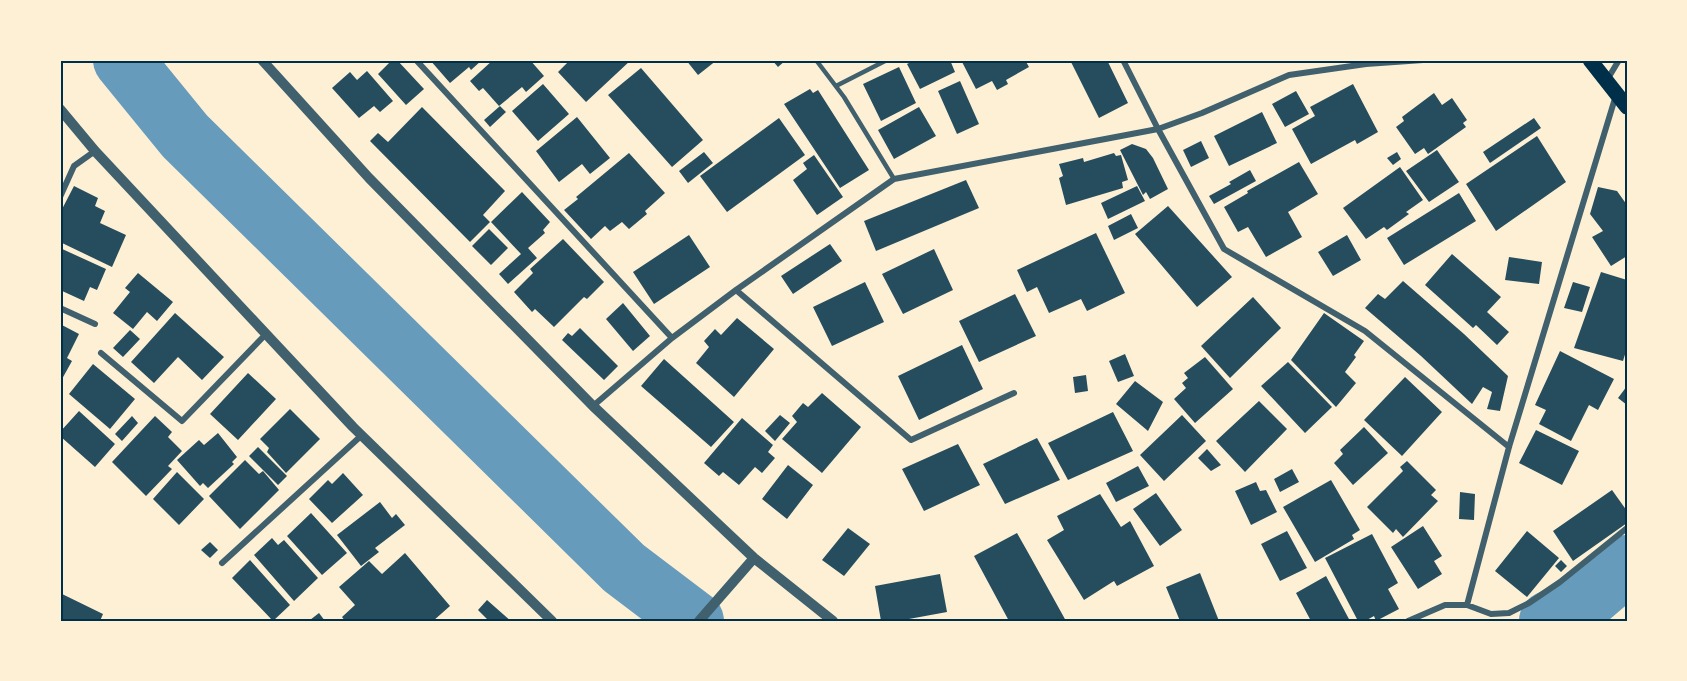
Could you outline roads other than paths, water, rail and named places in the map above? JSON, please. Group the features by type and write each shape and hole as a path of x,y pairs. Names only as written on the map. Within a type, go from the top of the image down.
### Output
{"main road":[{"path":"1590,60 1627,107"}],"street":[{"path":"262,60 369,178 593,406 754,558 833,621"},
{"path":"416,60 672,338"},
{"path":"1123,60 1224,249 1365,331 1509,447"},
{"path":"593,406 672,338 894,179 1158,129 1202,113 1289,75 1366,63 1423,60"},
{"path":"1606,81 1620,60"},
{"path":"1467,605 1509,447 1617,94"},
{"path":"60,109 95,151 362,435 552,621"},
{"path":"60,197 74,166 95,151"},
{"path":"736,290 910,440 1014,393"},
{"path":"60,308 94,324"},
{"path":"101,353 182,422 266,334"},
{"path":"222,563 362,435"},
{"path":"1408,621 1444,605 1467,605 1492,617 1509,613 1529,603 1560,582 1627,528"},
{"path":"699,621 754,558"}],"lane":[{"path":"816,60 836,86 894,179"},
{"path":"836,86 886,60"}],"waterway":[{"path":"123,60 185,136 624,568 694,621"},
{"path":"1549,621 1578,607 1627,565"}]}
